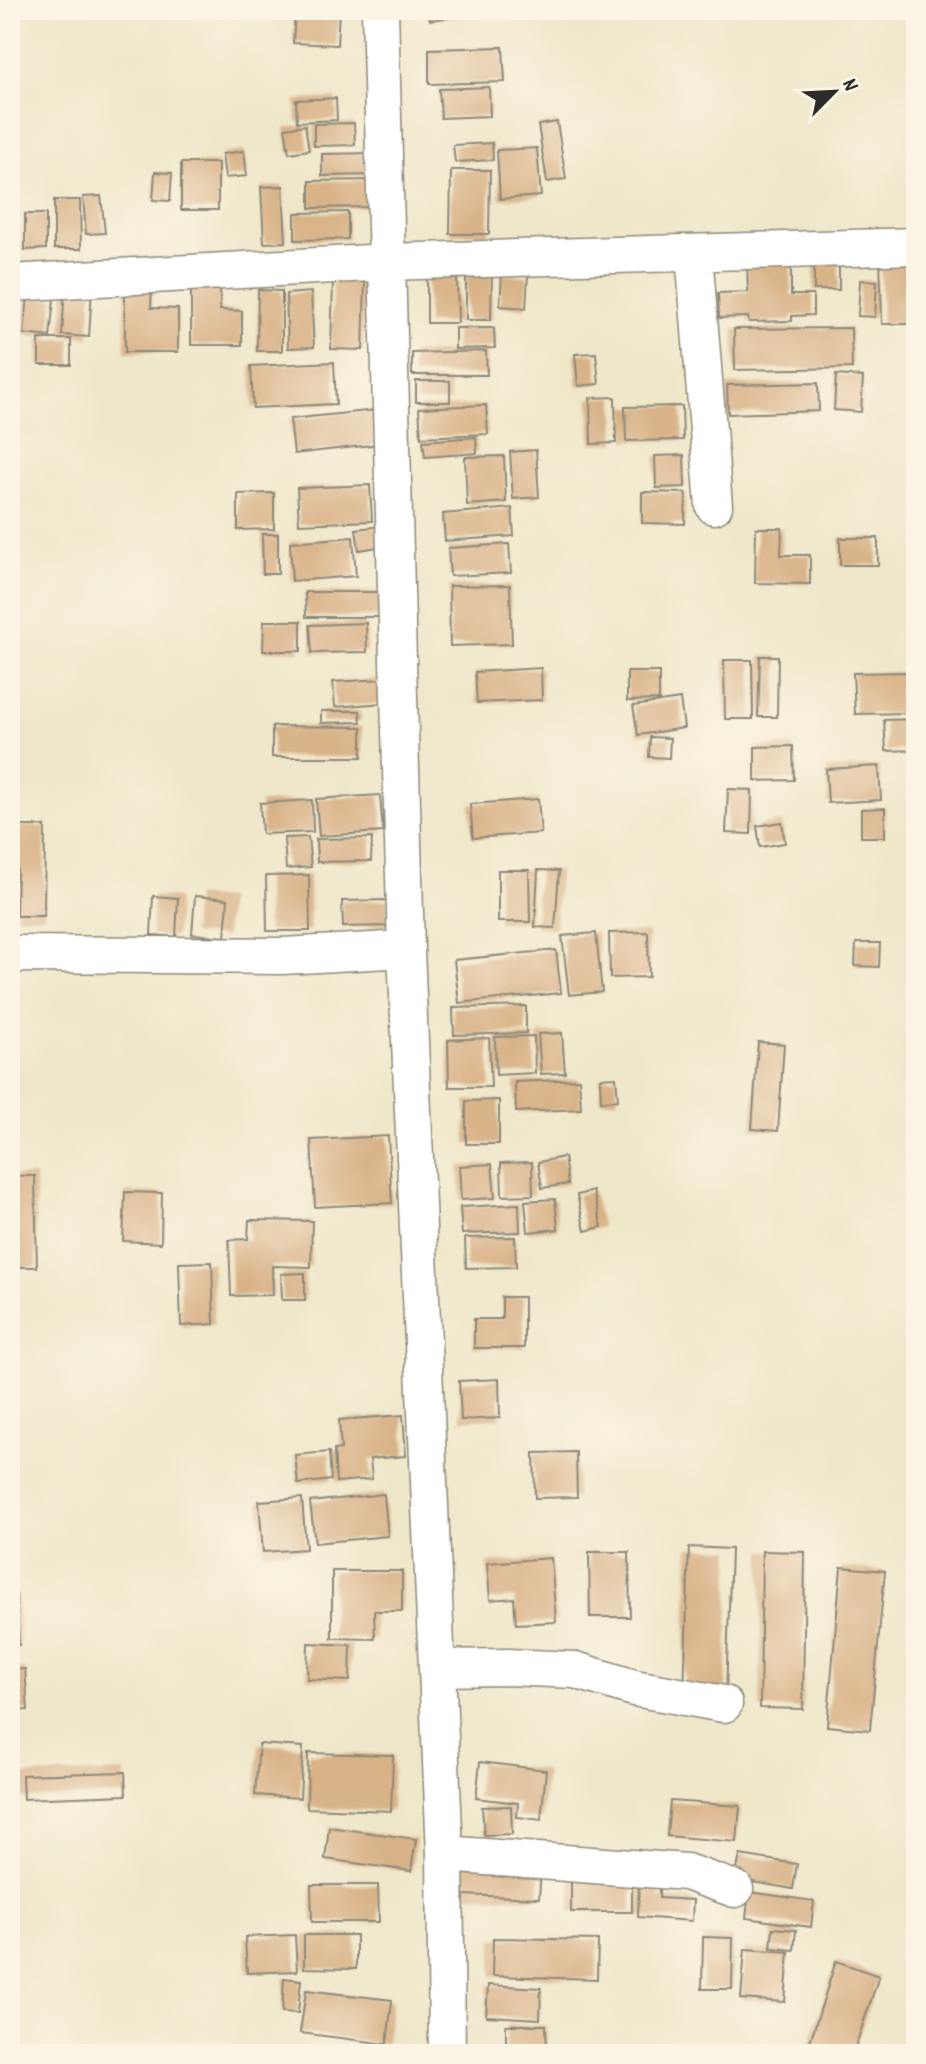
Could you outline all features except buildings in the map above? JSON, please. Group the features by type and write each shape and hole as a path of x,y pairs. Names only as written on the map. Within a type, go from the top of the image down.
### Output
{"street":[{"path":"380,10 406,949 445,1854 447,2054"},
{"path":"10,283 387,262 916,246"},
{"path":"694,253 714,506"},
{"path":"10,954 283,956 406,949"},
{"path":"437,1668 575,1670 634,1688 724,1704"},
{"path":"445,1854 686,1872 735,1889"}]}
